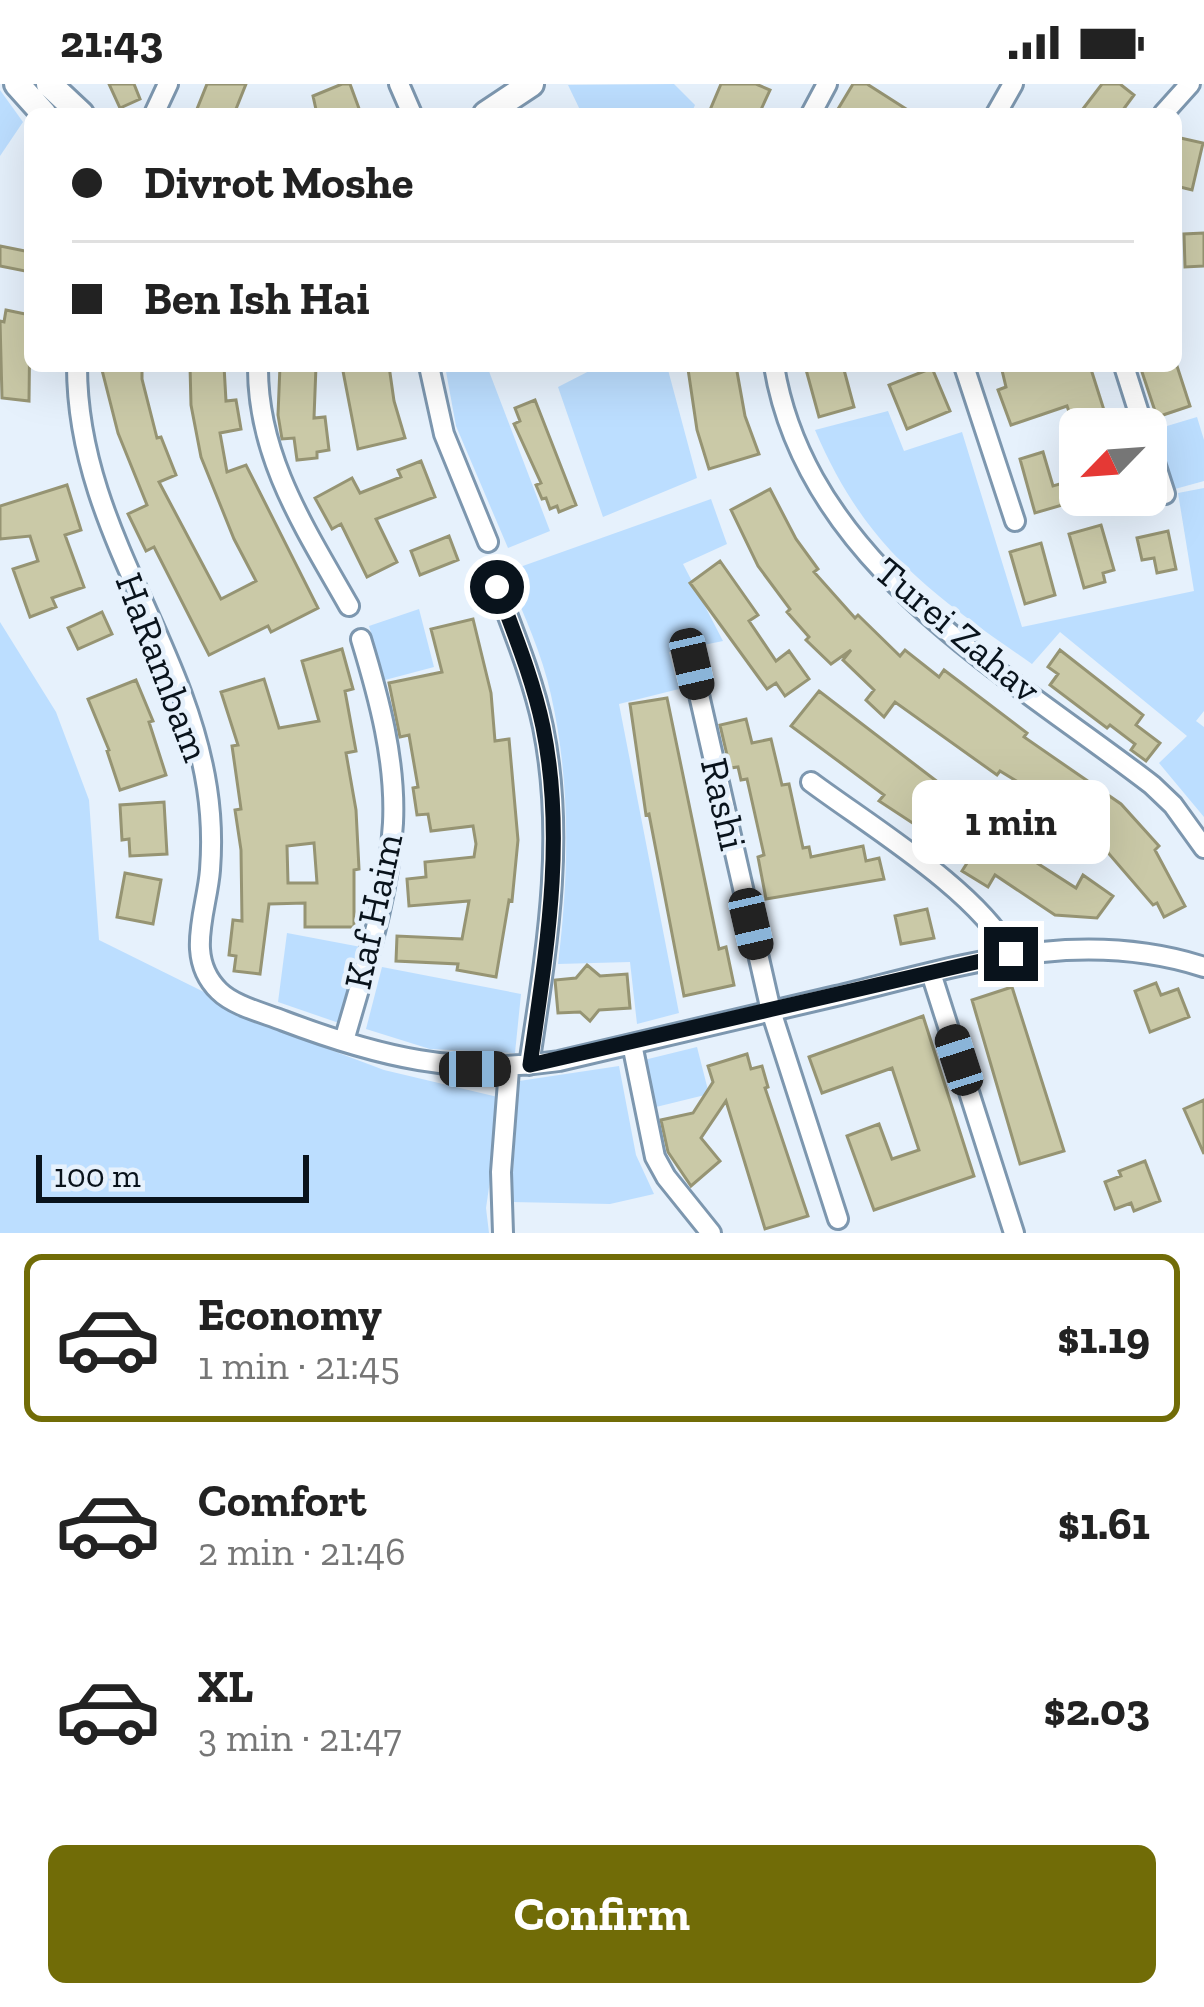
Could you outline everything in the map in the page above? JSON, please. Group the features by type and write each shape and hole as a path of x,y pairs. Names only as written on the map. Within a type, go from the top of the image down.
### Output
{"street":[{"path":"17,84 39,108"},
{"path":"49,84 75,108"},
{"path":"495,108 531,84"},
{"path":"1168,108 1190,84"},
{"name":"HaRambam","path":"77,372 83,444 95,494 187,707 201,753 210,831 210,871 198,941 205,974 221,994 344,1042"},
{"path":"258,372 257,396 278,473 349,606"},
{"path":"430,372 444,434 488,542"},
{"name":"Turei Zahav","path":"776,372 800,450 830,503 868,555 929,616 1152,785 1204,848"},
{"path":"966,372 1015,521"},
{"path":"1126,372 1137,408"},
{"path":"497,587 543,725 555,824 549,930 530,1065"},
{"name":"Kaf Haim","path":"344,1042 382,906 393,818 384,730 361,639"},
{"name":"Rashi","path":"692,664 771,1011 838,1219"},
{"path":"811,782 977,907 1011,954"},
{"path":"344,1042 437,1064 509,1069 1011,954 1081,947 1125,949 1204,967"},
{"path":"932,973 1014,1233"},
{"path":"632,1044 655,1157 711,1233"},
{"path":"503,1233 501,1172 509,1069"}],"shaded area":[{"path":"674,84 695,105 579,108 568,85"},
{"path":"0,90 23,122 0,156"},
{"path":"446,372 489,372 550,531 508,548 456,426"},
{"path":"587,372 669,372 697,478 603,517 558,387"},
{"path":"888,411 904,451 962,432 1022,627 1194,591 1178,493 1204,488 1204,711 1196,721 1204,727 1204,817 1159,763 1187,736 1060,632 1032,664 932,590 879,538 856,507 815,430"},
{"path":"1197,417 1204,440 1204,481 1175,489 1167,462 1167,426"},
{"path":"711,499 727,544 683,564 723,641 669,652 679,689 619,704 679,1013 637,1024 630,962 558,964 566,863 562,762 547,679 506,572"},
{"path":"419,609 434,667 385,680 369,626"},
{"path":"0,622 56,712 89,800 99,940 291,1035 384,1070 502,1098 486,1208 489,1233 0,1233"},
{"path":"287,933 361,947 339,1023 278,1002"},
{"path":"382,967 521,994 515,1053 430,1049 366,1029"},
{"path":"697,1047 709,1094 656,1107 644,1060"},
{"path":"619,1066 636,1155 654,1194 610,1204 511,1202 519,1081"}],"building":[{"path":"109,84 134,84 140,99 120,108"},
{"path":"207,84 246,84 236,108 197,108"},
{"path":"350,84 359,108 316,108 313,96"},
{"path":"721,84 756,84 770,90 762,108 711,108"},
{"path":"853,84 867,84 905,108 839,108"},
{"path":"1102,84 1120,84 1134,95 1124,108 1084,108"},
{"path":"1182,138 1203,143 1192,190 1182,188"},
{"path":"1204,233 1204,266 1185,267 1184,234"},
{"path":"0,246 24,251 24,271 0,266"},
{"path":"6,310 24,314 29,401 2,398 0,321 4,322"},
{"path":"103,372 142,372 157,438 161,437 176,475 159,482 221,599 256,581 201,457 191,405 190,372 224,372 226,401 236,400 241,429 220,433 227,472 246,465 318,608 209,655 154,547 146,551 128,514 147,505 118,433"},
{"path":"280,372 316,372 314,418 325,417 329,450 317,452 317,458 297,460 294,438 282,439"},
{"path":"343,372 390,372 405,438 358,449"},
{"path":"688,372 737,372 745,416 759,454 709,469 697,430"},
{"path":"807,372 845,372 854,407 819,417"},
{"path":"934,372 950,411 907,429 889,385"},
{"path":"1002,372 1092,372 1103,408 1067,406 1011,425 998,390 1006,387"},
{"path":"1142,372 1179,372 1190,406 1167,414 1167,408 1154,408"},
{"path":"535,400 576,505 559,512 542,499 536,485 541,483 514,424 520,421 515,408"},
{"path":"1043,452 1053,486 1059,484 1059,506 1035,513 1020,459"},
{"path":"421,461 435,497 376,519 397,562 367,577 341,524 332,529 315,498 352,478 360,493 401,477 398,470"},
{"path":"67,485 81,530 65,535 84,587 52,598 56,607 30,617 13,569 38,561 30,536 0,539 0,506"},
{"path":"770,489 818,569 814,572 855,618 858,615 900,656 905,650 939,677 944,670 1027,733 1024,737 1121,804 1159,846 1155,850 1185,906 1164,917 1157,903 1153,905 1098,841 1036,793 1000,771 997,775 895,702 884,717 866,700 874,690 843,660 851,650 831,664 806,640 809,637 758,566 731,510"},
{"path":"1101,525 1114,570 1103,573 1105,582 1084,588 1069,534"},
{"path":"1168,531 1176,569 1157,573 1154,558 1142,560 1137,538"},
{"path":"449,536 458,560 420,575 411,551"},
{"path":"1041,543 1055,595 1025,604 1010,552"},
{"path":"720,561 758,615 749,621 776,661 789,651 809,679 785,696 776,683 767,689 690,583"},
{"path":"102,612 112,634 78,649 68,628"},
{"path":"473,619 491,693 495,741 509,739 518,840 512,901 496,977 457,970 458,964 396,961 397,936 462,939 469,901 409,906 407,879 426,877 425,862 474,857 476,844 473,826 431,831 428,814 417,815 413,788 418,787 409,735 400,737 389,683 442,672 431,629"},
{"path":"342,649 353,689 345,691 356,751 346,753 359,869 354,870 354,927 305,927 305,903 269,904 260,974 234,971 236,956 229,955 233,920 242,921 235,810 241,809 232,746 238,745 221,692 264,679 279,728 319,721 302,661","holes":["314,843 317,883 288,883 287,846"]},
{"path":"1060,650 1143,715 1136,725 1160,743 1146,761 1131,750 1135,744 1050,685 1058,674 1048,667"},
{"path":"136,680 153,721 149,722 166,775 120,790 88,699"},
{"path":"819,691 939,783 936,786 1017,839 1012,847 1076,888 1083,875 1113,896 1097,918 1055,915 995,875 988,887 962,871 969,860 879,801 884,795 791,726"},
{"path":"667,698 719,949 726,947 734,985 684,996 646,815 630,704"},
{"path":"746,719 752,743 771,739 782,785 789,784 803,848 809,847 811,857 863,846 866,861 879,858 884,879 766,899 758,857 764,855 747,779 741,780 738,767 730,768 720,725"},
{"path":"164,802 167,854 130,856 129,839 122,840 120,805"},
{"path":"125,873 161,880 153,924 117,917"},
{"path":"927,909 934,938 901,944 895,916"},
{"path":"587,965 600,976 627,974 630,1008 599,1010 590,1021 580,1012 558,1013 555,980 576,978"},
{"path":"1156,983 1161,995 1178,989 1189,1017 1150,1032 1135,991"},
{"path":"1012,987 1064,1151 1020,1164 972,1000"},
{"path":"923,1016 974,1176 874,1210 847,1136 879,1124 892,1159 919,1150 892,1068 822,1093 809,1057"},
{"path":"747,1054 751,1069 762,1066 808,1216 765,1229 726,1101 701,1138 720,1161 691,1186 668,1152 661,1120 693,1113 713,1082 708,1066"},
{"path":"1204,1100 1204,1154 1184,1109"},
{"path":"1145,1161 1160,1201 1134,1211 1131,1203 1115,1209 1105,1182"}],"route":[{"path":"497,587 543,725 555,824 549,930 530,1065 1011,954"}]}
